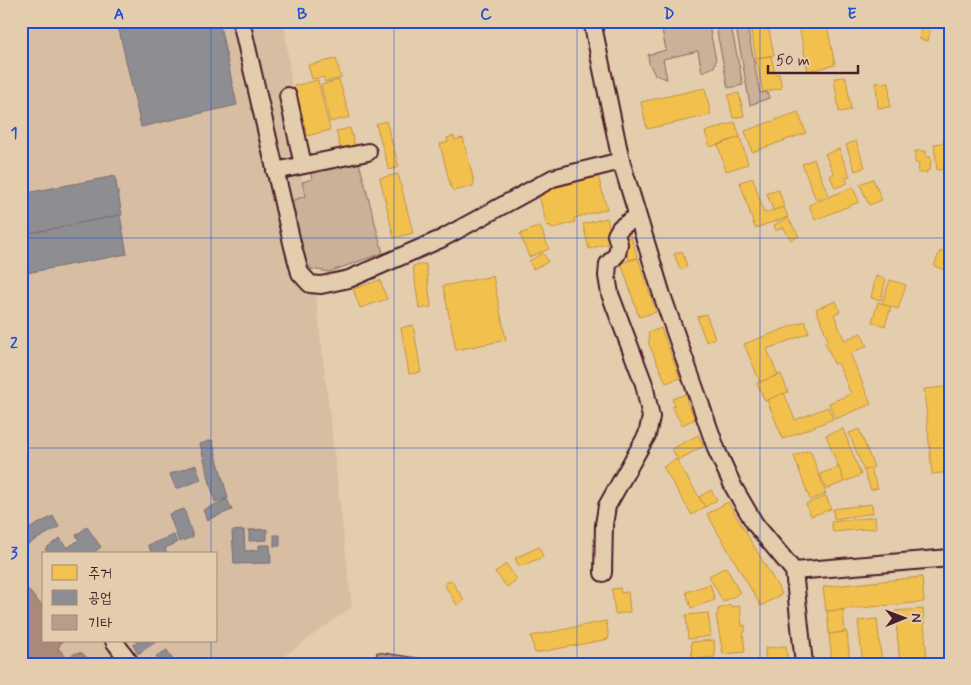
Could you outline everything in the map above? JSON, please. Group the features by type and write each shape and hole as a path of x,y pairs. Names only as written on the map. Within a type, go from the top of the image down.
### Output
{"street":[{"path":"241,21 300,273 310,284 322,285 349,279 441,239 553,178 620,161"},
{"path":"592,21 620,161 662,295 717,452 734,488 755,524 794,571 804,664"},
{"path":"288,96 303,165"},
{"path":"275,171 368,152"},
{"path":"603,573 604,525 608,506 647,435 651,417 644,384 610,294 607,276 608,264 617,254 619,244 616,235 620,228 637,216"},
{"path":"794,571 950,558"},
{"path":"115,642 131,664"}],"shaded area":[{"path":"21,21 284,21 352,607 273,664 94,664 86,655 76,653 67,658 58,649 62,642 218,642 218,552 42,552 42,606 21,582"},
{"path":"660,21 708,21 716,60 714,67 702,72 698,51 663,59 667,79 655,75 649,63 648,55 666,50"},
{"path":"730,21 743,85 728,88 715,22"},
{"path":"735,21 746,21 760,93 767,92 769,98 750,105"},
{"path":"358,159 383,253 329,272 311,269 305,260 291,201 306,196 302,182 312,179 310,170"},
{"path":"21,582 42,606 42,642 61,642 58,648 67,658 76,653 82,653 94,664 21,664"}],"building: 주거":[{"path":"749,21 767,21 774,55 756,58"},
{"path":"798,21 826,21 835,65 808,71"},
{"path":"922,21 932,21 928,41 919,39"},
{"path":"771,56 775,74 779,74 782,88 763,92 756,58"},
{"path":"336,59 341,78 325,82 324,77 312,79 308,65"},
{"path":"846,77 851,110 839,112 834,78"},
{"path":"318,80 330,130 307,136 294,86"},
{"path":"339,80 350,117 330,122 321,85"},
{"path":"889,82 890,107 878,108 876,83"},
{"path":"705,88 711,115 647,129 641,102"},
{"path":"739,93 744,116 733,118 728,95"},
{"path":"798,112 806,133 752,152 745,131"},
{"path":"386,121 399,167 389,170 376,124"},
{"path":"735,122 740,137 710,147 705,132"},
{"path":"350,128 355,147 341,150 336,131"},
{"path":"454,136 455,140 463,138 474,182 473,186 454,191 451,188 440,144 448,142 447,138"},
{"path":"740,137 748,164 726,171 718,145"},
{"path":"856,141 865,167 855,171 846,145"},
{"path":"950,142 950,169 937,170 934,144"},
{"path":"839,149 850,176 845,177 848,183 835,188 830,176 834,174 825,154"},
{"path":"915,151 926,151 926,157 931,157 930,170 927,170 927,173 918,173 919,164 915,163"},
{"path":"814,159 828,195 816,200 802,164"},
{"path":"398,174 413,233 394,238 380,178"},
{"path":"598,176 607,209 574,218 575,222 551,229 550,225 547,226 538,192"},
{"path":"753,178 764,213 784,207 788,217 755,228 740,182"},
{"path":"873,179 882,200 869,205 860,184"},
{"path":"853,187 859,202 815,220 809,205"},
{"path":"779,190 784,207 773,210 767,193"},
{"path":"607,218 613,242 589,249 583,224"},
{"path":"788,218 799,236 791,240 783,227 776,231 774,225"},
{"path":"540,226 549,249 529,257 520,234"},
{"path":"629,232 638,258 629,260 621,235"},
{"path":"682,251 687,266 680,269 674,254"},
{"path":"940,251 950,254 950,272 934,266"},
{"path":"543,253 548,262 533,269 529,261"},
{"path":"638,258 656,312 639,317 621,263"},
{"path":"426,264 431,307 419,309 413,266"},
{"path":"493,276 506,340 456,350 443,286"},
{"path":"876,276 886,279 881,300 871,298"},
{"path":"380,280 387,299 360,308 353,289"},
{"path":"890,280 906,285 898,309 882,304"},
{"path":"836,301 840,312 834,314 844,340 861,333 867,346 850,353 871,404 835,419 829,403 851,394 838,363 834,364 825,342 828,340 816,309"},
{"path":"878,302 891,307 885,326 872,322"},
{"path":"706,314 715,338 706,342 697,317"},
{"path":"805,321 809,333 767,349 778,375 760,382 744,344"},
{"path":"413,325 421,372 409,374 401,328"},
{"path":"661,328 680,378 666,383 648,342 650,341 648,333"},
{"path":"781,374 788,392 765,401 757,383"},
{"path":"946,387 950,423 950,472 932,474 924,389"},
{"path":"784,393 795,420 828,407 833,419 783,439 767,400"},
{"path":"686,394 688,399 686,400 695,419 682,425 672,407 675,406 672,399"},
{"path":"843,429 861,475 844,482 826,435"},
{"path":"859,429 874,467 864,471 849,433"},
{"path":"698,435 704,446 678,460 672,449"},
{"path":"810,450 826,494 810,500 794,456"},
{"path":"676,459 705,507 692,515 663,467"},
{"path":"839,467 844,482 826,489 820,474"},
{"path":"870,468 878,488 871,490 864,471"},
{"path":"711,490 717,500 705,507 699,497"},
{"path":"826,496 831,509 811,516 806,504"},
{"path":"728,502 782,594 761,606 707,514"},
{"path":"872,504 873,513 834,519 833,509"},
{"path":"875,517 876,528 833,532 831,522"},
{"path":"539,547 543,557 519,567 515,558"},
{"path":"506,564 517,579 507,587 495,572"},
{"path":"726,567 740,593 723,602 709,576"},
{"path":"922,577 924,602 826,611 823,587"},
{"path":"451,580 464,600 457,605 444,584"},
{"path":"710,584 715,600 691,608 686,592"},
{"path":"620,588 621,593 628,592 630,612 615,614 612,589"},
{"path":"731,605 731,607 740,606 742,626 745,625 745,632 743,633 745,652 723,654 716,615 718,615 718,609"},
{"path":"923,609 927,661 900,663 895,611"},
{"path":"843,610 845,632 829,634 827,611"},
{"path":"708,613 711,636 688,639 686,615"},
{"path":"877,619 882,664 863,664 858,621"},
{"path":"606,621 609,639 535,653 531,636"},
{"path":"847,632 850,664 832,664 829,634"},
{"path":"714,640 715,657 692,659 691,642"},
{"path":"786,646 788,664 766,664 765,648"}],"building: 공업":[{"path":"117,21 219,21 237,105 141,127"},
{"path":"115,176 122,215 21,235 21,194"},
{"path":"120,215 127,254 21,274 21,235"},
{"path":"212,440 228,498 215,502 200,444"},
{"path":"196,465 201,480 176,489 170,474"},
{"path":"227,499 232,510 207,520 203,510"},
{"path":"184,509 193,537 179,542 169,514"},
{"path":"53,516 59,527 21,548 21,533"},
{"path":"87,527 101,547 95,552 47,552 45,549 60,538 67,548 79,540 76,535"},
{"path":"267,529 267,540 249,541 249,530"},
{"path":"244,530 245,551 259,550 259,545 270,545 271,563 234,564 232,531"},
{"path":"174,535 177,543 165,548 166,552 151,552 148,545"},
{"path":"274,535 280,535 280,546 274,546"},
{"path":"156,642 138,654 133,645"},
{"path":"167,650 175,664 161,664 156,656"}],"building: 기타":[{"path":"377,652 424,659 423,664 375,663"}]}
